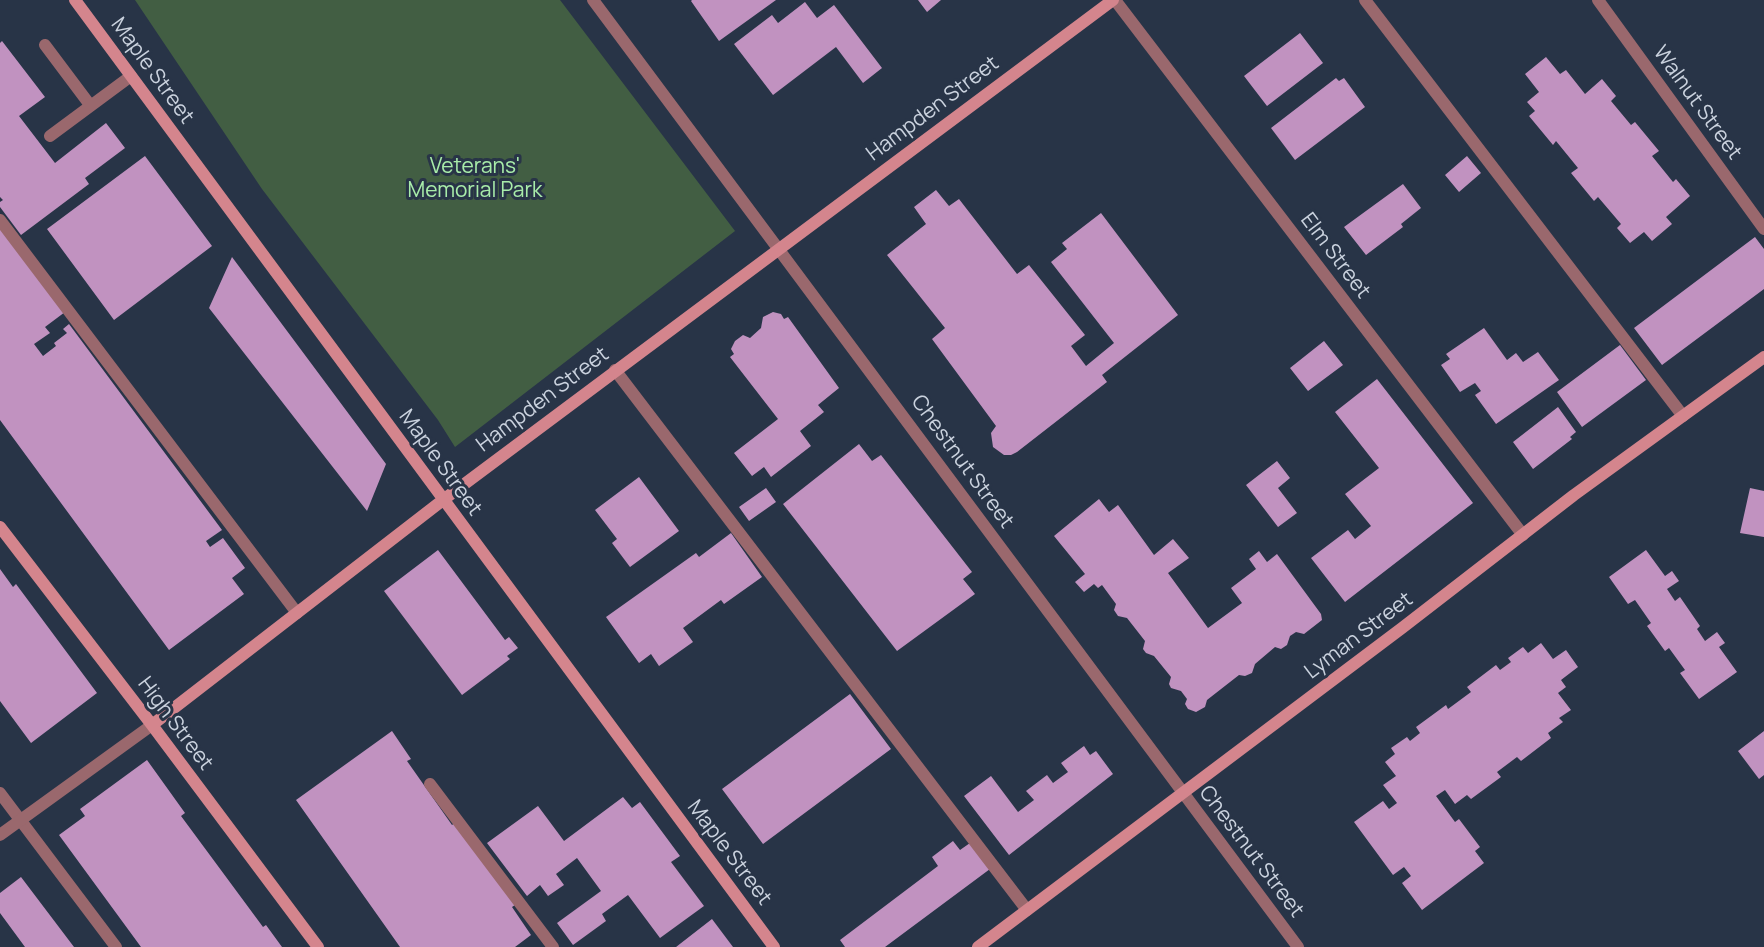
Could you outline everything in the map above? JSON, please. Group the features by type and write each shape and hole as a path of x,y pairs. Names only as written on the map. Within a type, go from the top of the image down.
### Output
{"main road":[{"name":"Maple Street","path":"75,0 774,947"},
{"name":"Hampden Street","path":"152,725 615,370 1114,0"},
{"name":"Lyman Street","path":"978,947 1523,535 1764,357"},
{"name":"High Street","path":"0,527 318,947"}],"street":[{"name":"Chestnut Street","path":"593,0 780,248 1298,947"},
{"name":"Elm Street","path":"1114,0 1523,535"},
{"path":"1365,0 1683,416"},
{"name":"Walnut Street","path":"1598,0 1764,229"},
{"path":"45,45 90,105"},
{"path":"50,136 131,76"},
{"path":"0,220 297,613"},
{"path":"615,370 1027,910"},
{"name":"Hampden Street","path":"0,835 152,725"},
{"path":"430,784 553,947"},
{"path":"0,793 116,947"}],"green space":[{"name":"Veterans' Memorial Park","path":"135,0 560,0 735,231 455,447 438,420 262,189"}],"building":[{"path":"692,0 776,0 719,41"},
{"path":"918,0 941,0 927,12"},
{"path":"805,2 817,18 834,5 882,68 863,83 836,47 773,95 734,44 772,15 778,23"},
{"path":"1300,33 1323,63 1267,106 1244,76"},
{"path":"2,41 45,97 19,116 55,163 106,123 125,148 85,178 89,184 21,235 0,207 0,202 3,200 0,197 0,43"},
{"path":"1546,57 1560,74 1566,70 1585,94 1602,79 1616,96 1611,101 1631,125 1635,122 1659,151 1652,156 1673,182 1676,179 1690,196 1666,217 1672,224 1652,241 1644,232 1630,243 1617,228 1621,224 1598,197 1594,201 1571,173 1578,168 1556,141 1553,145 1529,116 1535,111 1527,102 1539,92 1525,74"},
{"path":"1336,78 1339,81 1344,78 1365,107 1295,160 1271,128"},
{"path":"145,156 212,246 114,320 47,229"},
{"path":"1467,156 1481,173 1459,192 1445,175"},
{"path":"1403,184 1421,208 1401,224 1403,227 1366,255 1344,227"},
{"path":"936,190 949,206 959,199 1017,274 1029,265 1085,335 1071,346 1086,366 1114,343 1051,262 1067,249 1062,243 1101,213 1178,315 1102,375 1107,382 1011,455 1004,455 993,447 991,433 996,426 932,339 945,328 887,255 926,224 914,207"},
{"path":"0,224 65,312 45,327 50,333 34,344 43,356 67,333 63,329 69,324 222,530 206,541 210,547 223,538 245,568 232,578 244,594 169,650 0,420"},
{"path":"1755,237 1764,249 1764,289 1662,365 1634,328"},
{"path":"232,257 386,464 367,511 209,308"},
{"path":"773,312 781,314 784,319 788,317 839,388 818,405 824,412 800,431 811,446 771,477 764,467 752,476 734,453 778,419 730,357 734,354 731,349 735,341 743,335 750,338 761,328 763,317"},
{"path":"1484,328 1507,360 1516,353 1523,362 1538,352 1559,380 1496,424 1475,395 1481,391 1475,383 1460,392 1441,365 1450,359 1446,354"},
{"path":"1324,341 1343,365 1308,391 1290,368"},
{"path":"1620,345 1646,380 1582,427 1557,392"},
{"path":"1377,379 1473,503 1345,602 1311,558 1348,530 1355,539 1371,526 1345,494 1379,468 1335,412"},
{"path":"1558,407 1576,432 1570,437 1572,439 1533,469 1513,442"},
{"path":"859,444 872,461 881,455 972,572 963,579 975,594 897,651 783,504"},
{"path":"1277,461 1290,478 1278,488 1297,513 1278,527 1246,485"},
{"path":"639,477 679,531 630,567 612,543 617,539 595,510"},
{"path":"766,488 776,502 749,521 739,507"},
{"path":"1750,488 1764,491 1764,537 1740,533"},
{"path":"1099,499 1109,512 1118,505 1154,555 1173,539 1189,558 1168,573 1208,628 1242,603 1231,588 1256,569 1249,559 1259,551 1267,562 1277,554 1321,614 1322,620 1304,634 1296,632 1290,636 1287,645 1281,649 1275,647 1255,664 1252,673 1245,676 1239,675 1207,700 1205,707 1196,712 1188,709 1185,704 1187,699 1181,691 1171,688 1169,684 1171,677 1154,656 1143,649 1145,641 1127,618 1118,616 1114,610 1116,604 1102,585 1098,588 1094,584 1084,592 1075,582 1085,574 1054,536"},
{"path":"731,533 762,577 724,604 721,600 683,628 693,642 659,666 651,654 639,663 606,617 696,553 699,557"},
{"path":"438,550 505,640 509,637 518,648 507,656 510,659 462,695 384,591"},
{"path":"1646,550 1665,576 1672,571 1679,581 1667,589 1675,601 1680,597 1700,626 1697,629 1705,641 1717,632 1725,643 1719,647 1737,672 1699,699 1680,673 1685,670 1669,648 1665,651 1647,626 1651,623 1635,600 1628,604 1609,577"},
{"path":"0,569 13,587 16,584 97,693 31,743 0,701"},
{"path":"1541,643 1553,659 1566,650 1578,667 1561,680 1566,687 1558,693 1571,710 1559,718 1563,722 1548,733 1551,738 1521,761 1517,757 1497,772 1501,777 1471,799 1467,795 1455,804 1445,790 1436,796 1455,822 1459,819 1480,847 1475,851 1484,863 1422,910 1402,883 1411,876 1404,867 1393,875 1354,822 1383,801 1389,809 1397,803 1383,785 1396,776 1385,762 1395,754 1391,748 1407,737 1410,741 1420,733 1416,727 1446,705 1448,709 1471,692 1467,687 1496,665 1500,670 1511,662 1508,658 1523,647 1528,653"},
{"path":"850,694 891,749 763,844 722,789"},
{"path":"392,731 411,759 407,761 452,825 456,822 515,905 512,907 531,935 515,947 400,947 296,800"},
{"path":"1764,731 1764,775 1759,779 1738,751"},
{"path":"1084,746 1090,755 1096,751 1113,774 1009,855 964,796 991,776 1018,812 1034,800 1026,791 1047,775 1053,783 1068,772 1061,763"},
{"path":"147,760 185,813 181,816 263,927 266,925 282,947 141,947 59,835 85,816 80,809"},
{"path":"623,797 632,808 640,802 680,856 671,862 704,906 660,938 628,895 602,914 606,921 573,945 557,923 601,891 577,858 556,874 564,885 548,896 540,885 527,896 487,843 538,806 564,841"},
{"path":"953,841 960,850 970,843 990,869 885,947 845,947 840,940 938,866 932,857"},
{"path":"21,877 74,947 25,947 0,913 0,893"},
{"path":"712,919 733,947 676,947"}]}
